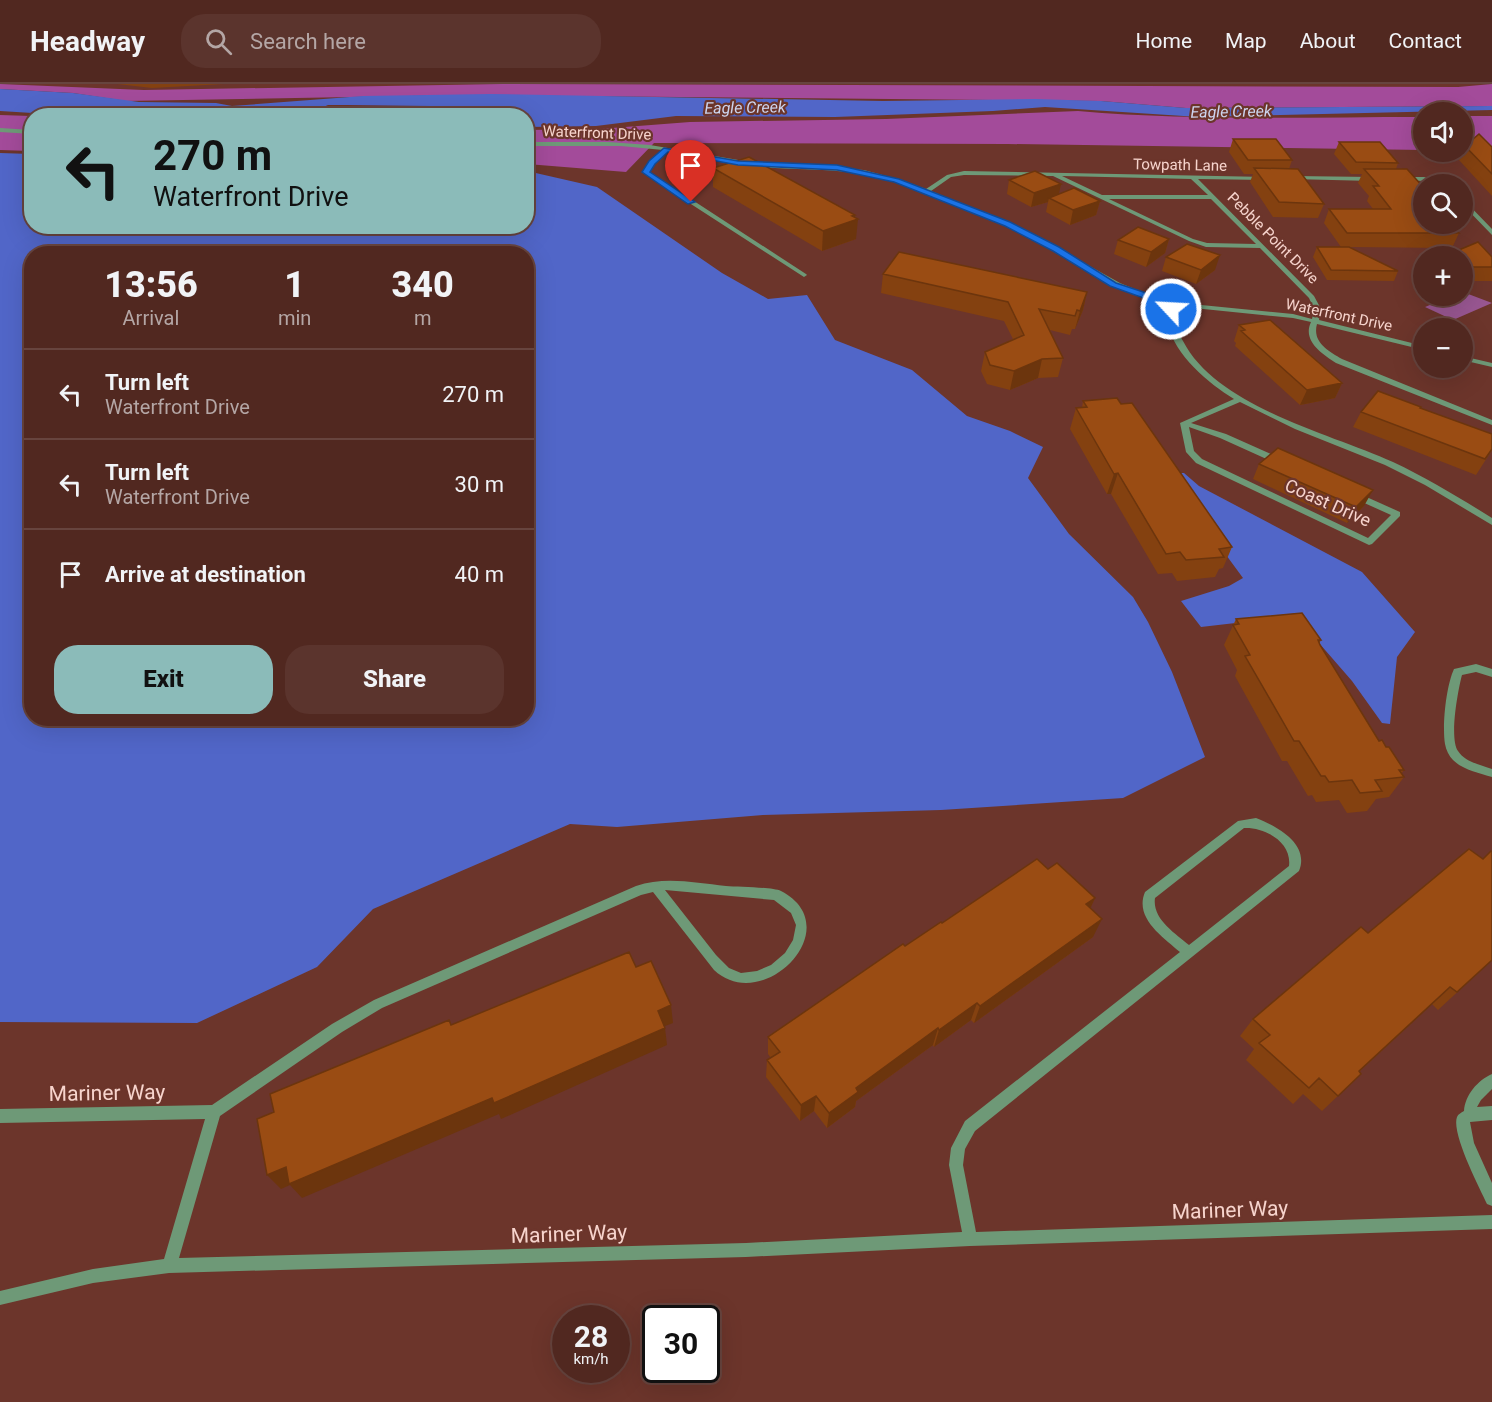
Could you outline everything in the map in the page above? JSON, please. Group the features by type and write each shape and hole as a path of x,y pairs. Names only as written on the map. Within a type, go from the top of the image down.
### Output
{"street":[{"path":"0,130 24,132"},
{"name":"Waterfront Drive","path":"534,144 634,145 738,163 850,169 886,177 1024,232 1113,284 1171,304 1293,316 1413,345"},
{"name":"Waterfront Drive","path":"667,150 647,168 648,174 804,275"},
{"name":"Towpath Lane","path":"926,192 942,180 961,173 1277,178"},
{"path":"1053,175 1206,245 1262,246"},
{"name":"Pebble Point Drive","path":"1194,178 1312,297 1318,308 1317,321 1312,327 1312,336 1320,348 1331,356 1492,423"},
{"path":"1288,178 1383,179"},
{"path":"1395,179 1413,179"},
{"path":"1100,197 1213,197"},
{"path":"1473,212 1492,233"},
{"path":"1171,304 1172,328 1186,354 1212,380 1240,399 1281,419 1413,475 1492,522"},
{"path":"1473,361 1492,365"},
{"path":"1184,423 1240,399"},
{"name":"Coast Drive","path":"1184,423 1223,436 1396,514 1369,542 1199,461 1190,452 1184,423"},
{"path":"1492,672 1476,668 1458,672 1455,677 1449,742 1453,753 1460,760 1492,773"},
{"path":"970,1239 956,1165 958,1148 970,1126 1295,868 1297,860 1293,848 1267,826 1256,823 1242,824 1149,896 1147,907 1152,918 1189,952"},
{"path":"170,1266 214,1112 337,1028 378,1004 640,890 656,886 777,895 786,899 797,911 802,923 802,939 797,950 763,976 751,979 735,978 718,966 656,886"},
{"path":"1471,1114 1469,1104 1471,1100 1492,1080"},
{"name":"Mariner Way","path":"0,1116 214,1112"},
{"path":"1492,1113 1471,1114 1463,1119 1465,1135 1492,1199"},
{"name":"Mariner Way","path":"0,1298 93,1276 170,1266 734,1250 970,1239 1492,1222"}],"shaded area":[{"path":"0,84 144,90 502,84 1458,87 1492,84 1492,106 1473,106 1473,102 1413,102 1413,107 1186,108 1101,101 464,95 126,101 73,93 0,89"},
{"path":"1078,111 1207,117 1413,117 1413,150 1008,144 654,143 626,172 534,165 534,130 599,129 690,122 886,119"},
{"path":"0,115 24,116 24,151 0,150"},
{"path":"1473,116 1492,116 1492,150 1473,150"},
{"path":"1473,296 1492,303 1458,318 1449,318 1425,307 1473,306"}],"water":[{"name":"Eagle Creek","path":"0,89 73,93 139,102 216,103 232,106 363,96 490,94 883,101 1035,99 1101,101 1186,108 1413,107 1413,112 1199,117 1045,107 835,117 676,116 596,126 534,127 534,108 328,105 321,108 24,108 24,112 0,111"},
{"name":"Eagle Creek","path":"1473,106 1492,106 1492,110 1473,110"},
{"path":"0,153 24,154 24,234 534,234 534,173 597,187 722,273 768,299 807,295 835,340 912,370 967,416 1010,431 1043,447 1028,478 1069,534 1133,597 1172,672 1205,757 1123,798 941,810 763,815 617,827 570,824 373,909 317,967 197,1023 0,1022"},
{"path":"1176,473 1184,473 1199,486 1362,572 1415,632 1397,657 1390,724 1382,723 1352,681 1319,643 1244,622 1201,627 1181,601 1229,586 1243,578 1207,529"}],"building":[{"path":"1479,134 1492,147 1492,174 1473,154 1473,139"},
{"path":"1233,139 1276,139 1292,160 1248,160"},
{"path":"1339,142 1380,142 1398,163 1356,162"},
{"path":"749,157 855,215 852,216 858,219 823,231 713,168"},
{"path":"1254,168 1298,169 1324,204 1279,202"},
{"path":"1364,169 1407,169 1413,176 1413,233 1347,233 1329,209 1391,209 1373,186 1379,186"},
{"path":"1035,171 1061,184 1034,193 1009,180"},
{"path":"1074,188 1100,201 1073,210 1049,198"},
{"path":"1138,227 1169,239 1151,252 1118,240"},
{"path":"1478,242 1492,257 1492,267 1473,267 1473,246 1468,246"},
{"path":"1187,244 1220,255 1201,270 1166,257"},
{"path":"1317,247 1349,247 1398,271 1331,270"},
{"path":"899,252 1087,292 1080,311 1077,310 1075,316 1039,309 1063,358 1042,359 1014,371 990,365 985,352 1024,335 1008,302 883,274"},
{"path":"1270,320 1342,383 1307,390 1241,331 1245,330 1239,325"},
{"path":"1378,391 1492,434 1492,449 1485,459 1361,412"},
{"path":"1117,398 1121,404 1132,403 1232,547 1219,549 1224,557 1186,560 1180,552 1166,554 1118,473 1114,474 1076,408 1087,407 1083,401"},
{"path":"1278,448 1373,490 1356,507 1259,464"},
{"path":"1302,613 1321,640 1318,640 1320,645 1379,741 1382,740 1386,747 1389,747 1404,770 1399,770 1404,777 1375,780 1382,791 1360,793 1352,780 1329,782 1325,776 1321,776 1299,741 1294,741 1245,656 1250,655 1233,625 1239,624 1236,619"},
{"path":"1469,849 1483,859 1492,852 1492,960 1457,992 1450,987 1359,1071 1361,1074 1338,1096 1319,1078 1309,1088 1259,1043 1270,1035 1253,1019 1361,927 1368,933"},
{"path":"1037,859 1048,869 1057,863 1095,898 1086,904 1102,919 980,1006 977,1003 939,1030 938,1028 856,1088 858,1092 829,1113 816,1096 801,1105 767,1060 780,1052 768,1037 903,944 905,946 942,923"},
{"path":"629,952 636,967 651,961 671,1005 658,1011 665,1028 494,1103 492,1098 289,1184 286,1167 267,1175 257,1119 274,1112 270,1094 449,1020 451,1025"}],"route":[{"path":"691,202 646,172 651,162 667,150 738,163 796,167 818,166 869,173 897,180 1008,224 1056,249 1113,284 1141,296 1171,304 1171,309"}]}
